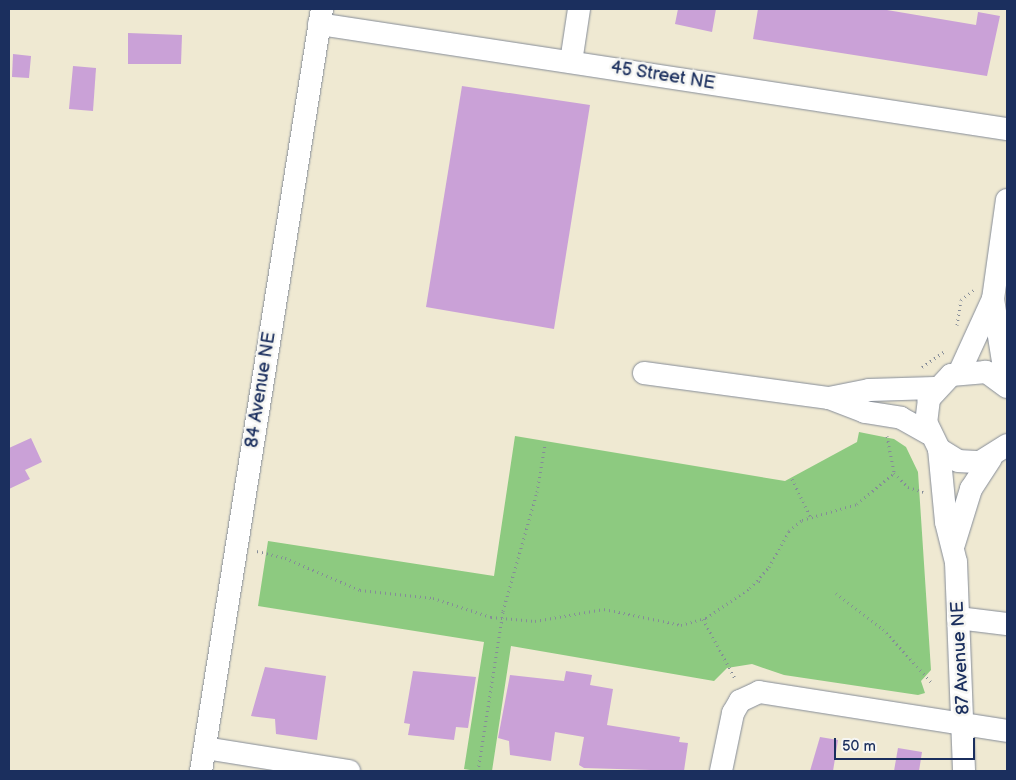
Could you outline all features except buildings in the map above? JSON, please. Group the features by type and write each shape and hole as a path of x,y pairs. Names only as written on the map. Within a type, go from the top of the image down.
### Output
{"street":[{"path":"571,62 579,9"},
{"name":"45 Street NE","path":"320,16 571,62 1007,129"},
{"name":"84 Avenue NE","path":"201,771 320,16"},
{"path":"960,372 993,299 1007,200"},
{"path":"993,299 1007,387"},
{"path":"828,398 869,390 935,388 960,372 986,372 1007,387"},
{"path":"644,374 828,398 865,412 901,418 969,463 999,452"},
{"name":"87 Avenue NE","path":"935,388 926,410 934,441 946,522 954,544 964,724 964,771"},
{"name":"87 Avenue NE","path":"954,544 971,489 999,452"},
{"path":"958,618 1007,624"},
{"path":"721,771 733,713 746,698 770,693 1007,730"},
{"path":"205,748 349,771"}],"path":[{"path":"955,331 961,300"},
{"path":"917,368 938,358 951,343"},
{"path":"880,431 896,436"},
{"path":"887,433 888,456 894,473 908,487 925,492"},
{"path":"478,771 502,619 545,444"},
{"path":"236,548 285,558 360,590 433,598 502,619 542,620 604,609 671,625 704,619 759,581 796,527 810,516 857,504 894,473"},
{"path":"792,479 810,516"},
{"path":"925,483 925,500"},
{"path":"759,581 763,583"},
{"path":"836,593 883,629 933,684"},
{"path":"704,619 746,698"}],"green space":[{"path":"859,432 894,439 906,447 918,472 931,670 921,681 925,693 918,695 784,675 752,664 727,668 714,681 511,646 492,771 476,771 464,769 484,642 258,606 268,541 494,576 515,436 785,481 857,442"}]}
